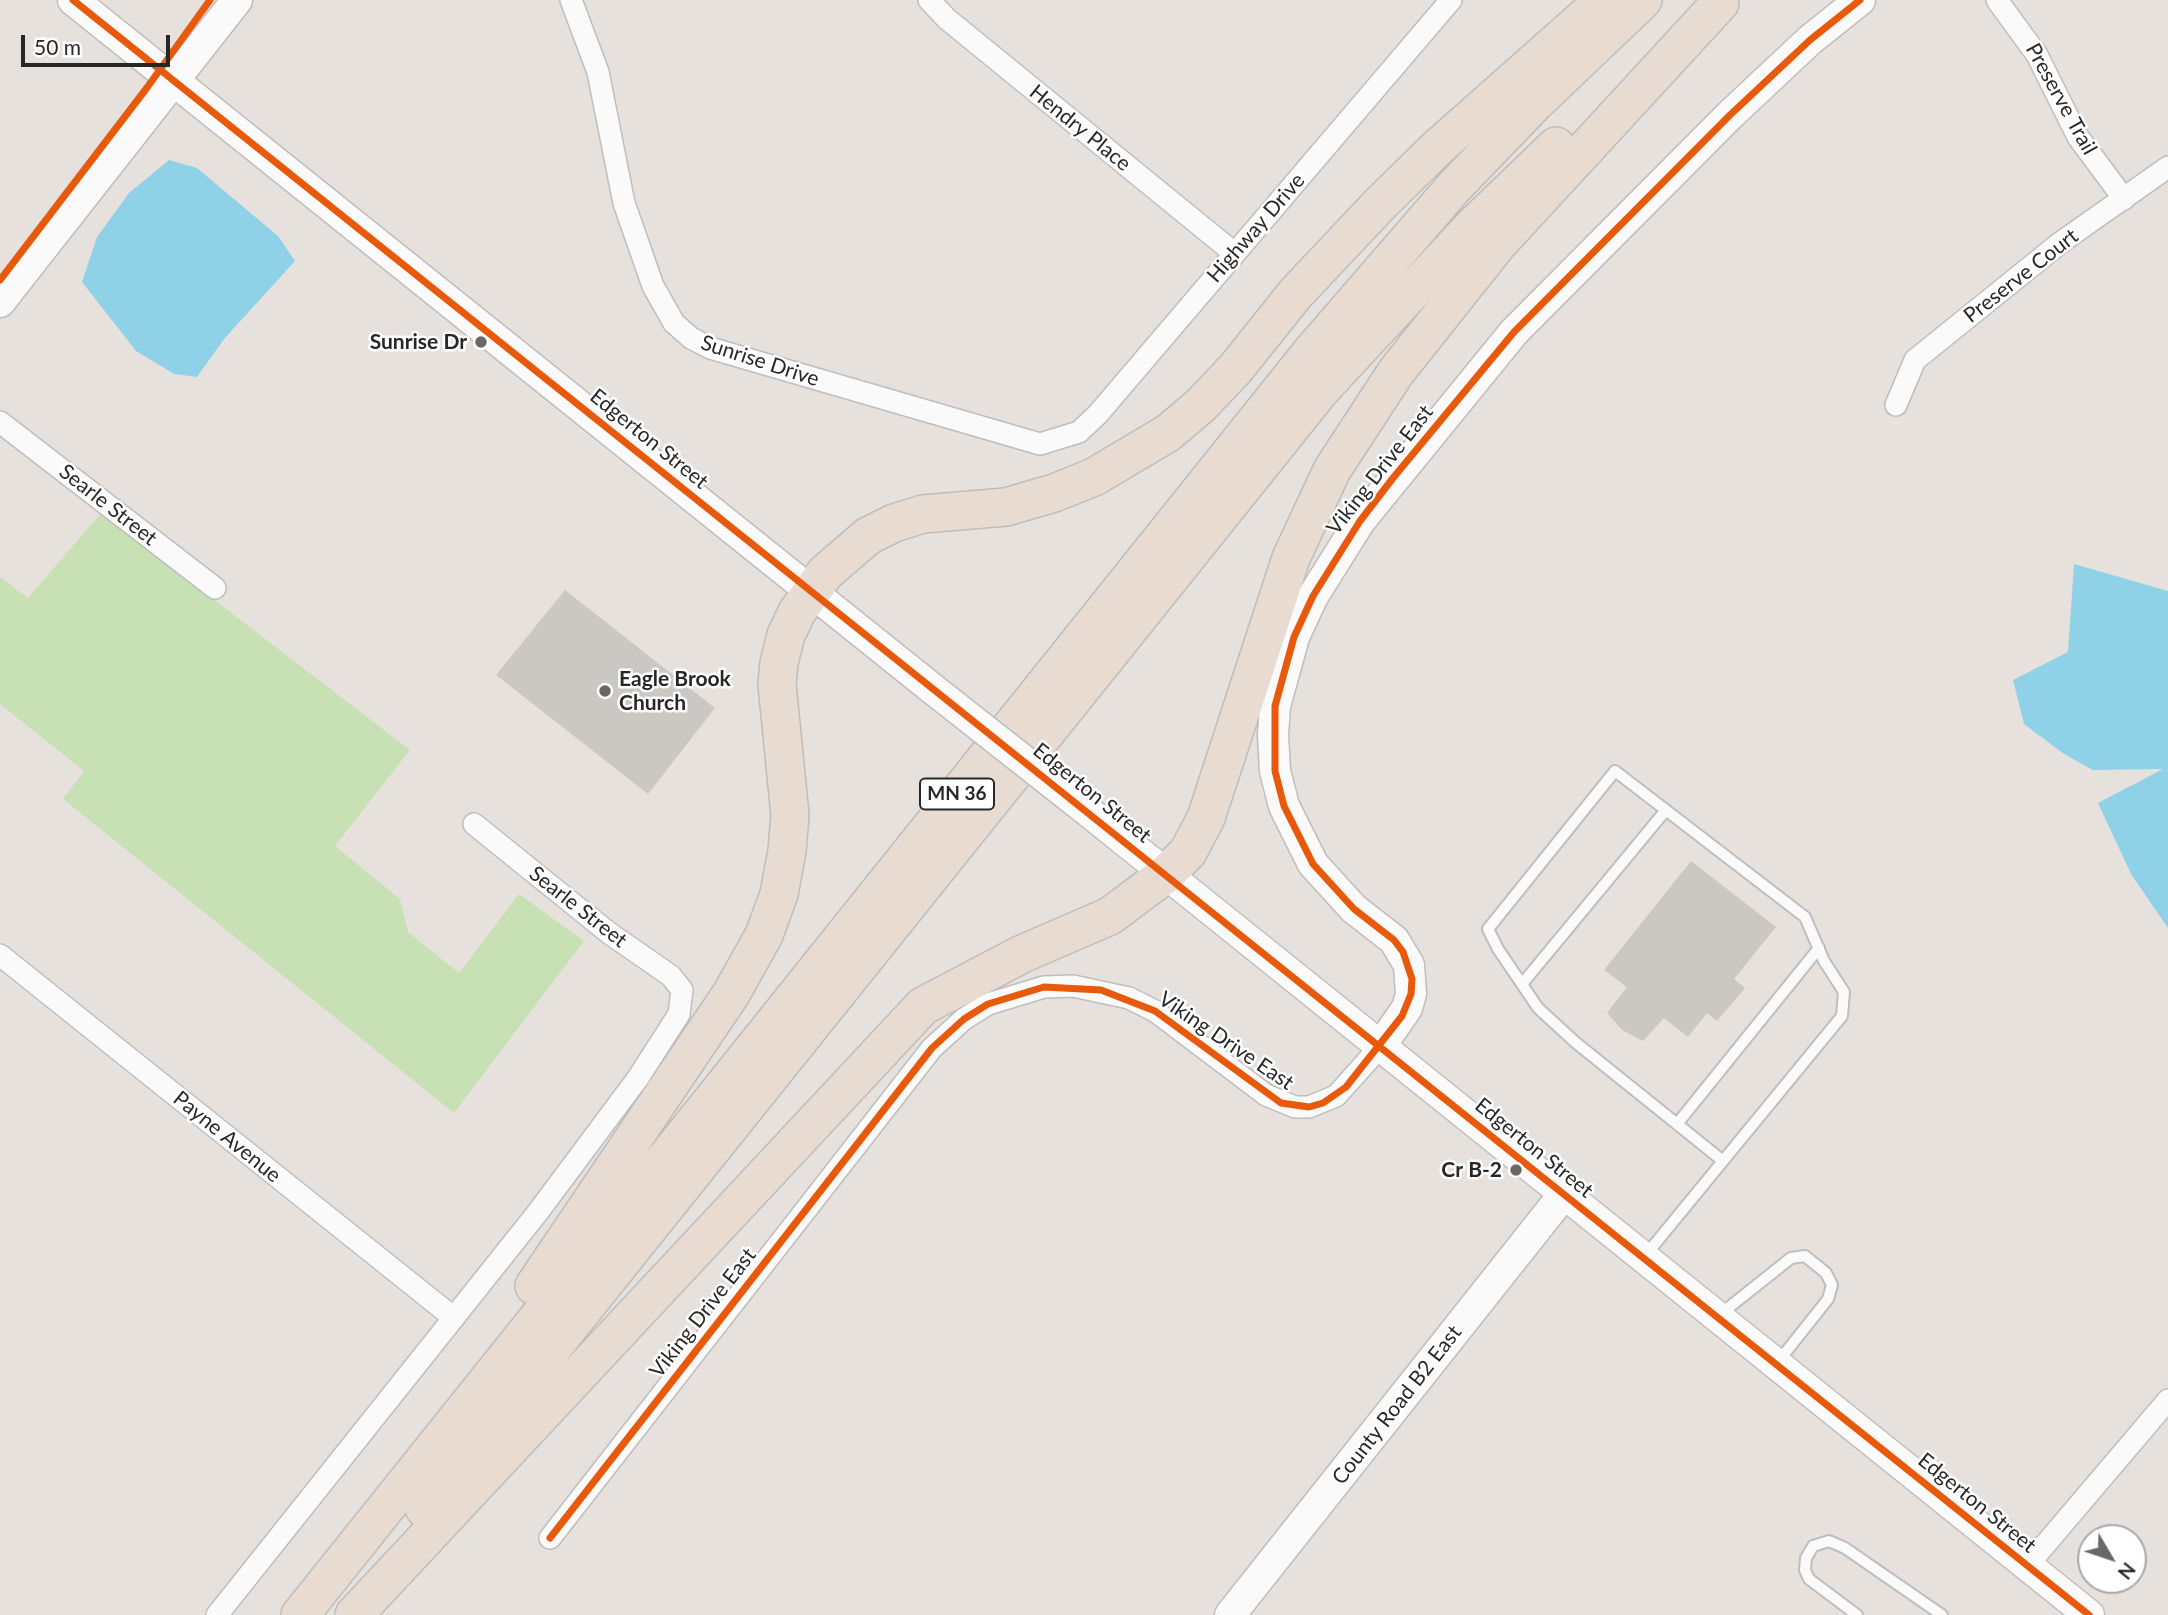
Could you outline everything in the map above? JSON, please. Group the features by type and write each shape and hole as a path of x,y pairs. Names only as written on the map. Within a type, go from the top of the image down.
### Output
{"highway":[{"path":"368,1529 643,1127 743,976 764,935 779,894 790,815 777,684 779,663 786,635 811,591 845,553 894,523 923,514 1006,507 1054,493 1094,477 1168,433 1201,405 1236,368 1288,302 1379,205 1456,131 1604,0"},
{"name":"MN 36","path":"300,1615 1312,351 1463,177 1535,103 1643,0"},
{"path":"354,1615 923,1006 1022,954 1110,916 1166,874 1188,852 1206,818 1291,558 1332,470 1361,423 1396,372 1497,245 1722,1"},
{"name":"MN 36","path":"338,1615 1320,391 1395,308 1492,208 1635,75 1722,1"}],"street":[{"name":"Edgerton Street","path":"72,0 1089,811 2089,1615"},
{"path":"0,302 237,0"},
{"name":"Sunrise Drive","path":"571,0 598,72 624,203 653,286 674,323 691,338 723,352 1023,441 1040,444 1059,441"},
{"name":"Hendry Place","path":"929,0 947,19 1234,253"},
{"name":"Viking Drive East","path":"550,1538 932,1048 964,1019 988,1004 1044,987 1073,986 1129,998 1155,1011 1266,1095 1294,1107 1316,1105 1336,1096 1380,1047 1407,1007 1411,994 1409,965 1395,940 1354,909 1313,864 1298,840 1284,806 1275,771 1275,706 1294,637 1313,596 1360,521 1514,332 1730,115 1810,40 1860,0"},
{"name":"Preserve Trail","path":"1997,0 2037,55 2078,137 2124,199"},
{"name":"Highway Drive","path":"1059,441 1079,432 1098,414 1445,2"},
{"name":"Preserve Court","path":"1896,405 1915,360 2060,243 2168,167"},
{"name":"Searle Street","path":"0,422 215,588"},
{"name":"Searle Street","path":"454,1318 638,1077 679,1014 682,990 671,976 609,933 474,824"},
{"name":"Payne Avenue","path":"0,955 454,1318"},
{"name":"County Road B2 East","path":"1230,1615 1564,1194"},
{"path":"217,1615 454,1318"},
{"path":"2027,1566 2168,1401"}],"lane":[{"path":"1643,1258 1723,1161 1842,1016 1844,992 1805,917 1615,771 1488,929 1538,1008 1575,1042 1723,1161"},
{"path":"1522,984 1666,810"},
{"path":"1676,1124 1819,948"},
{"path":"1717,1317 1791,1258 1805,1256 1826,1273 1832,1285 1828,1299 1777,1365"},
{"path":"1857,1615 1809,1578 1805,1570 1806,1558 1813,1546 1829,1541 1845,1548 1942,1615"}],"green space":[{"path":"101,513 410,750 335,846 400,899 408,932 459,973 519,894 584,941 454,1113 63,799 84,771 0,704 0,577 28,598"}],"water":[{"path":"169,160 197,168 278,236 295,261 224,339 197,377 174,374 136,351 82,282 97,237 129,193"},
{"path":"2074,564 2168,591 2168,928 2131,874 2098,803 2163,769 2093,770 2064,754 2024,724 2013,680 2068,652"}],"building":[{"name":"Eagle Brook Church","path":"565,590 715,708 648,794 496,675"},
{"path":"1691,861 1776,927 1734,979 1745,988 1717,1021 1707,1013 1688,1037 1664,1018 1643,1041 1622,1030 1607,1013 1627,987 1604,970"}],"cycle path":[{"path":"73,0 2089,1615"},
{"path":"0,280 146,89 210,0"},
{"path":"550,1538 932,1048 964,1019 988,1004 1044,987 1101,990 1155,1011 1281,1103 1309,1107 1323,1103 1346,1087 1402,1016 1411,994 1412,979 1403,952 1394,940 1354,909 1313,864 1284,806 1275,771 1275,706 1294,637 1313,596 1360,521 1514,332 1730,115 1810,40 1860,0"}],"place":[{"name":"Sunrise Dr","path":"481,342"},
{"name":"Eagle Brook Church","path":"605,691"},
{"name":"Cr B-2","path":"1516,1170"}]}
